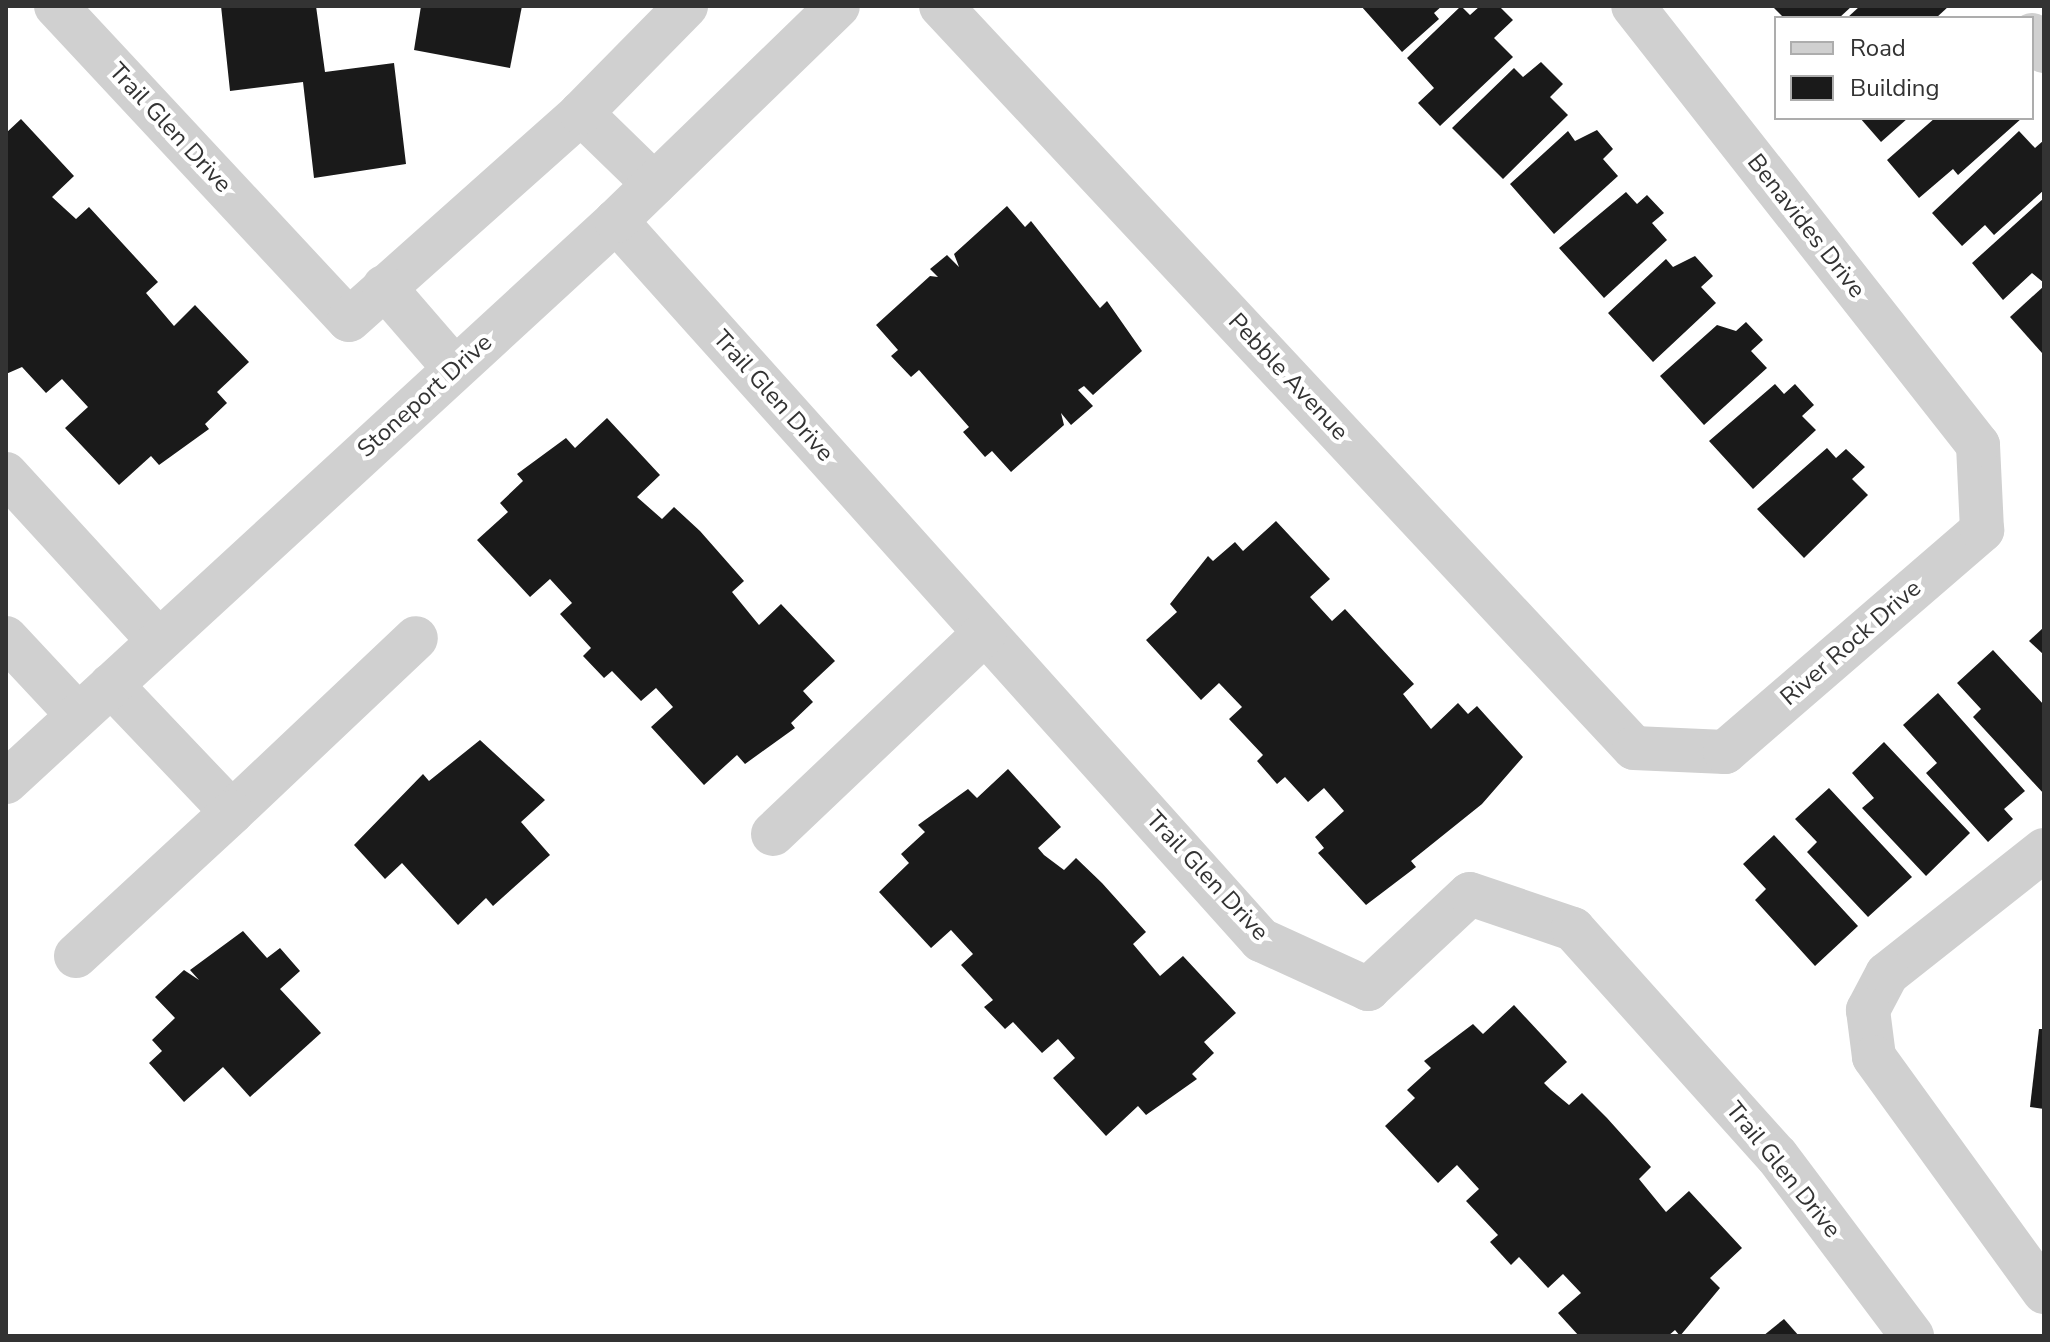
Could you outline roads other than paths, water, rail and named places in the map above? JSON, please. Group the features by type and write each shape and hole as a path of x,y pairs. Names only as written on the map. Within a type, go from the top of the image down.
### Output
{"street":[{"name":"Trail Glen Drive","path":"56,6 349,320 384,287"},
{"path":"455,369 384,287 581,113 686,6"},
{"name":"Stoneport Drive","path":"6,782 616,221 838,6"},
{"name":"Pebble Avenue","path":"941,6 1634,748"},
{"name":"Benavides Drive","path":"1633,6 1978,445"},
{"path":"581,113 654,184"},
{"name":"Trail Glen Drive","path":"616,221 1261,940 1368,989 1470,894 1573,929 1777,1156 1912,1336"},
{"name":"River Rock Drive","path":"1634,748 1725,752 1982,530 1978,445"},
{"path":"6,474 159,641"},
{"path":"773,834 985,633"},
{"path":"6,638 78,715"},
{"path":"76,956 416,638"},
{"path":"111,685 232,812"},
{"path":"2044,850 1887,974 1868,1010 1874,1057 2044,1292"}]}
